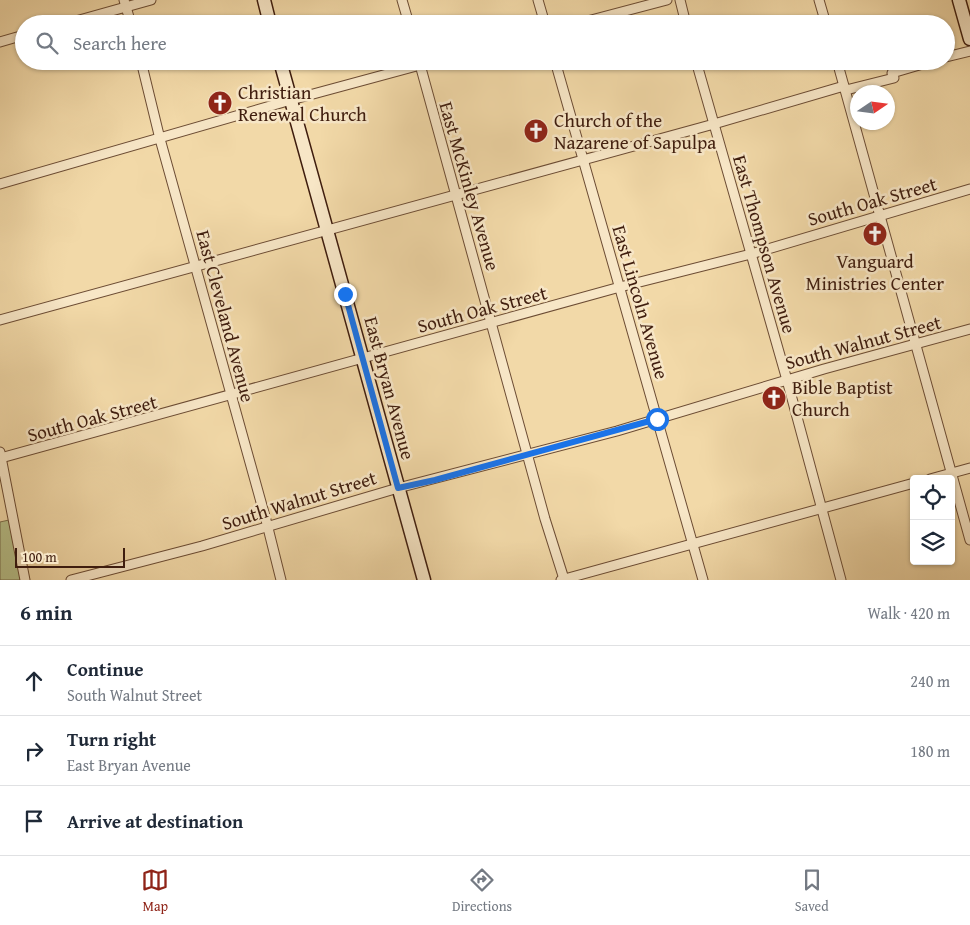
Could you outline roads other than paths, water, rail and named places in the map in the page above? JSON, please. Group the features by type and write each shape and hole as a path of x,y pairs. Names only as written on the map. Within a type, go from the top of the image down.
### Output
{"street":[{"path":"91,15 125,3 150,0"},
{"path":"264,0 268,15"},
{"path":"402,0 406,15"},
{"path":"538,0 542,15"},
{"path":"610,15 667,0"},
{"path":"680,0 684,15"},
{"path":"819,0 823,15"},
{"path":"959,0 970,39"},
{"path":"0,42 15,38"},
{"path":"955,55 970,51"},
{"name":"East Cleveland Avenue","path":"143,70 160,139 281,580"},
{"name":"East Bryan Avenue","path":"283,70 424,580"},
{"path":"0,184 395,70"},
{"name":"East McKinley Avenue","path":"421,70 563,580"},
{"name":"East Lincoln Avenue","path":"558,70 703,580"},
{"name":"East Thompson Avenue","path":"699,70 787,380 841,580"},
{"path":"840,70 970,540"},
{"path":"0,320 196,268 456,193 845,88 894,78 892,72 899,70"},
{"name":"South Oak Street","path":"1,455 231,396 620,287 751,254 880,214 970,189"},
{"name":"South Walnut Street","path":"71,580 268,527 398,488 657,419 787,380 970,330"},
{"path":"1,455 25,580"},
{"path":"943,475 970,468"},
{"path":"563,580 910,484"}],"place":[{"name":"Christian Renewal Church","path":"220,103"},
{"name":"Church of the Nazarene of Sapulpa","path":"536,131"},
{"name":"Vanguard Ministries Center","path":"875,234"},
{"name":"Bible Baptist Church","path":"774,398"}]}
